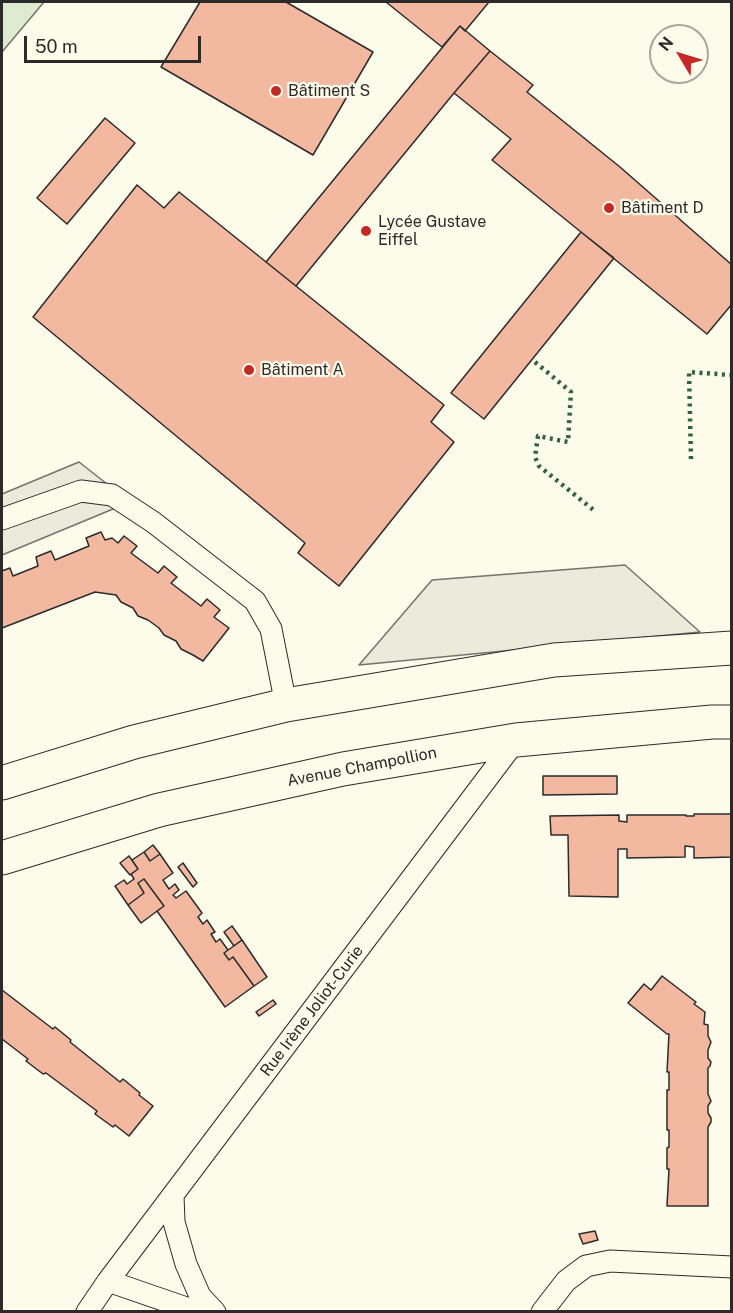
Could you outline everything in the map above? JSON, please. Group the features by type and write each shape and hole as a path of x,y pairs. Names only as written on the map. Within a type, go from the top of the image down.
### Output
{"main road":[{"path":"2,783 134,742 286,705 554,660 732,648"},
{"name":"Avenue Champollion","path":"2,858 159,810 343,769 516,740 732,722"}],"street":[{"path":"2,519 81,491 112,495 145,516 255,601 271,629 286,705"},
{"name":"Rue Irène Joliot-Curie","path":"87,1311 516,740"},
{"path":"173,1195 174,1222 186,1264 200,1296 215,1311"},
{"path":"542,1311 566,1281 586,1266 610,1261 732,1267"},
{"path":"108,1281 198,1311"}],"green space":[{"path":"2,2 44,2 2,52"}],"shaded area":[{"path":"79,462 130,502 2,555 2,494"},
{"path":"625,565 700,632 359,665 432,580"}],"building":[{"name":"Bâtiment S","path":"200,2 286,2 373,52 313,155 161,67"},
{"path":"386,2 489,2 465,31 460,26 442,47"},
{"path":"460,26 490,51 296,286 266,262"},
{"name":"Bâtiment D","path":"490,51 533,85 527,92 620,167 732,265 732,304 707,334 492,160 511,139 454,93"},
{"path":"105,118 135,143 67,224 37,198"},
{"name":"Bâtiment A","path":"137,185 164,208 179,192 444,405 431,422 454,442 339,586 298,553 305,543 33,317"},
{"path":"581,232 614,258 484,419 451,393"},
{"path":"101,532 105,540 112,538 118,543 124,536 137,546 131,553 158,573 164,566 177,577 171,583 201,606 207,599 220,610 214,617 229,628 203,661 181,649 176,641 164,635 148,620 138,616 133,608 121,602 116,595 95,592 2,628 2,571 10,568 13,576 38,566 36,557 51,551 55,560 89,546 86,538"},
{"path":"543,776 617,776 617,794 543,795"},
{"path":"694,814 732,814 732,857 694,858 694,847 685,846 685,857 627,858 627,849 618,849 618,897 569,896 568,835 551,835 550,816 619,815 619,821 627,822 627,815 694,816"},
{"path":"153,845 160,854 150,861 144,852"},
{"path":"144,852 150,861 160,854 173,873 163,880 169,889 175,884 179,890 173,895 176,898 186,891 202,913 198,917 203,924 207,920 215,932 211,934 216,942 220,939 228,950 224,953 229,960 233,957 254,986 225,1007 157,911 164,906 144,879 138,883 144,893 128,905 115,886 124,880 127,884 134,879 131,874 138,869 132,860"},
{"path":"129,856 138,869 130,875 120,863"},
{"path":"183,863 197,883 193,887 178,867"},
{"path":"144,879 164,906 141,923 128,905 144,893 138,883"},
{"path":"232,926 242,940 234,946 224,932"},
{"path":"242,940 267,977 254,986 233,957 229,960 224,953"},
{"path":"662,976 696,1002 694,1004 705,1012 704,1024 708,1025 708,1036 711,1042 708,1058 711,1062 708,1068 708,1094 711,1101 708,1113 711,1122 708,1127 708,1206 667,1206 669,1034 628,1003 644,984 651,990"},
{"path":"2,990 53,1029 55,1027 120,1082 123,1079 153,1106 129,1136 95,1114 97,1111 46,1073 43,1074 2,1039"},
{"path":"273,1000 276,1004 259,1016 256,1012"},
{"path":"595,1231 598,1240 583,1244 579,1234"}],"hedge":[{"path":"535,362 571,392 568,442 538,436 535,457 539,466 596,512"},
{"path":"691,459 689,372 730,375"}],"place":[{"name":"Bâtiment S","path":"276,91"},
{"name":"Bâtiment D","path":"609,208"},
{"name":"Lycée Gustave Eiffel","path":"366,231"},
{"name":"Bâtiment A","path":"249,370"}]}
